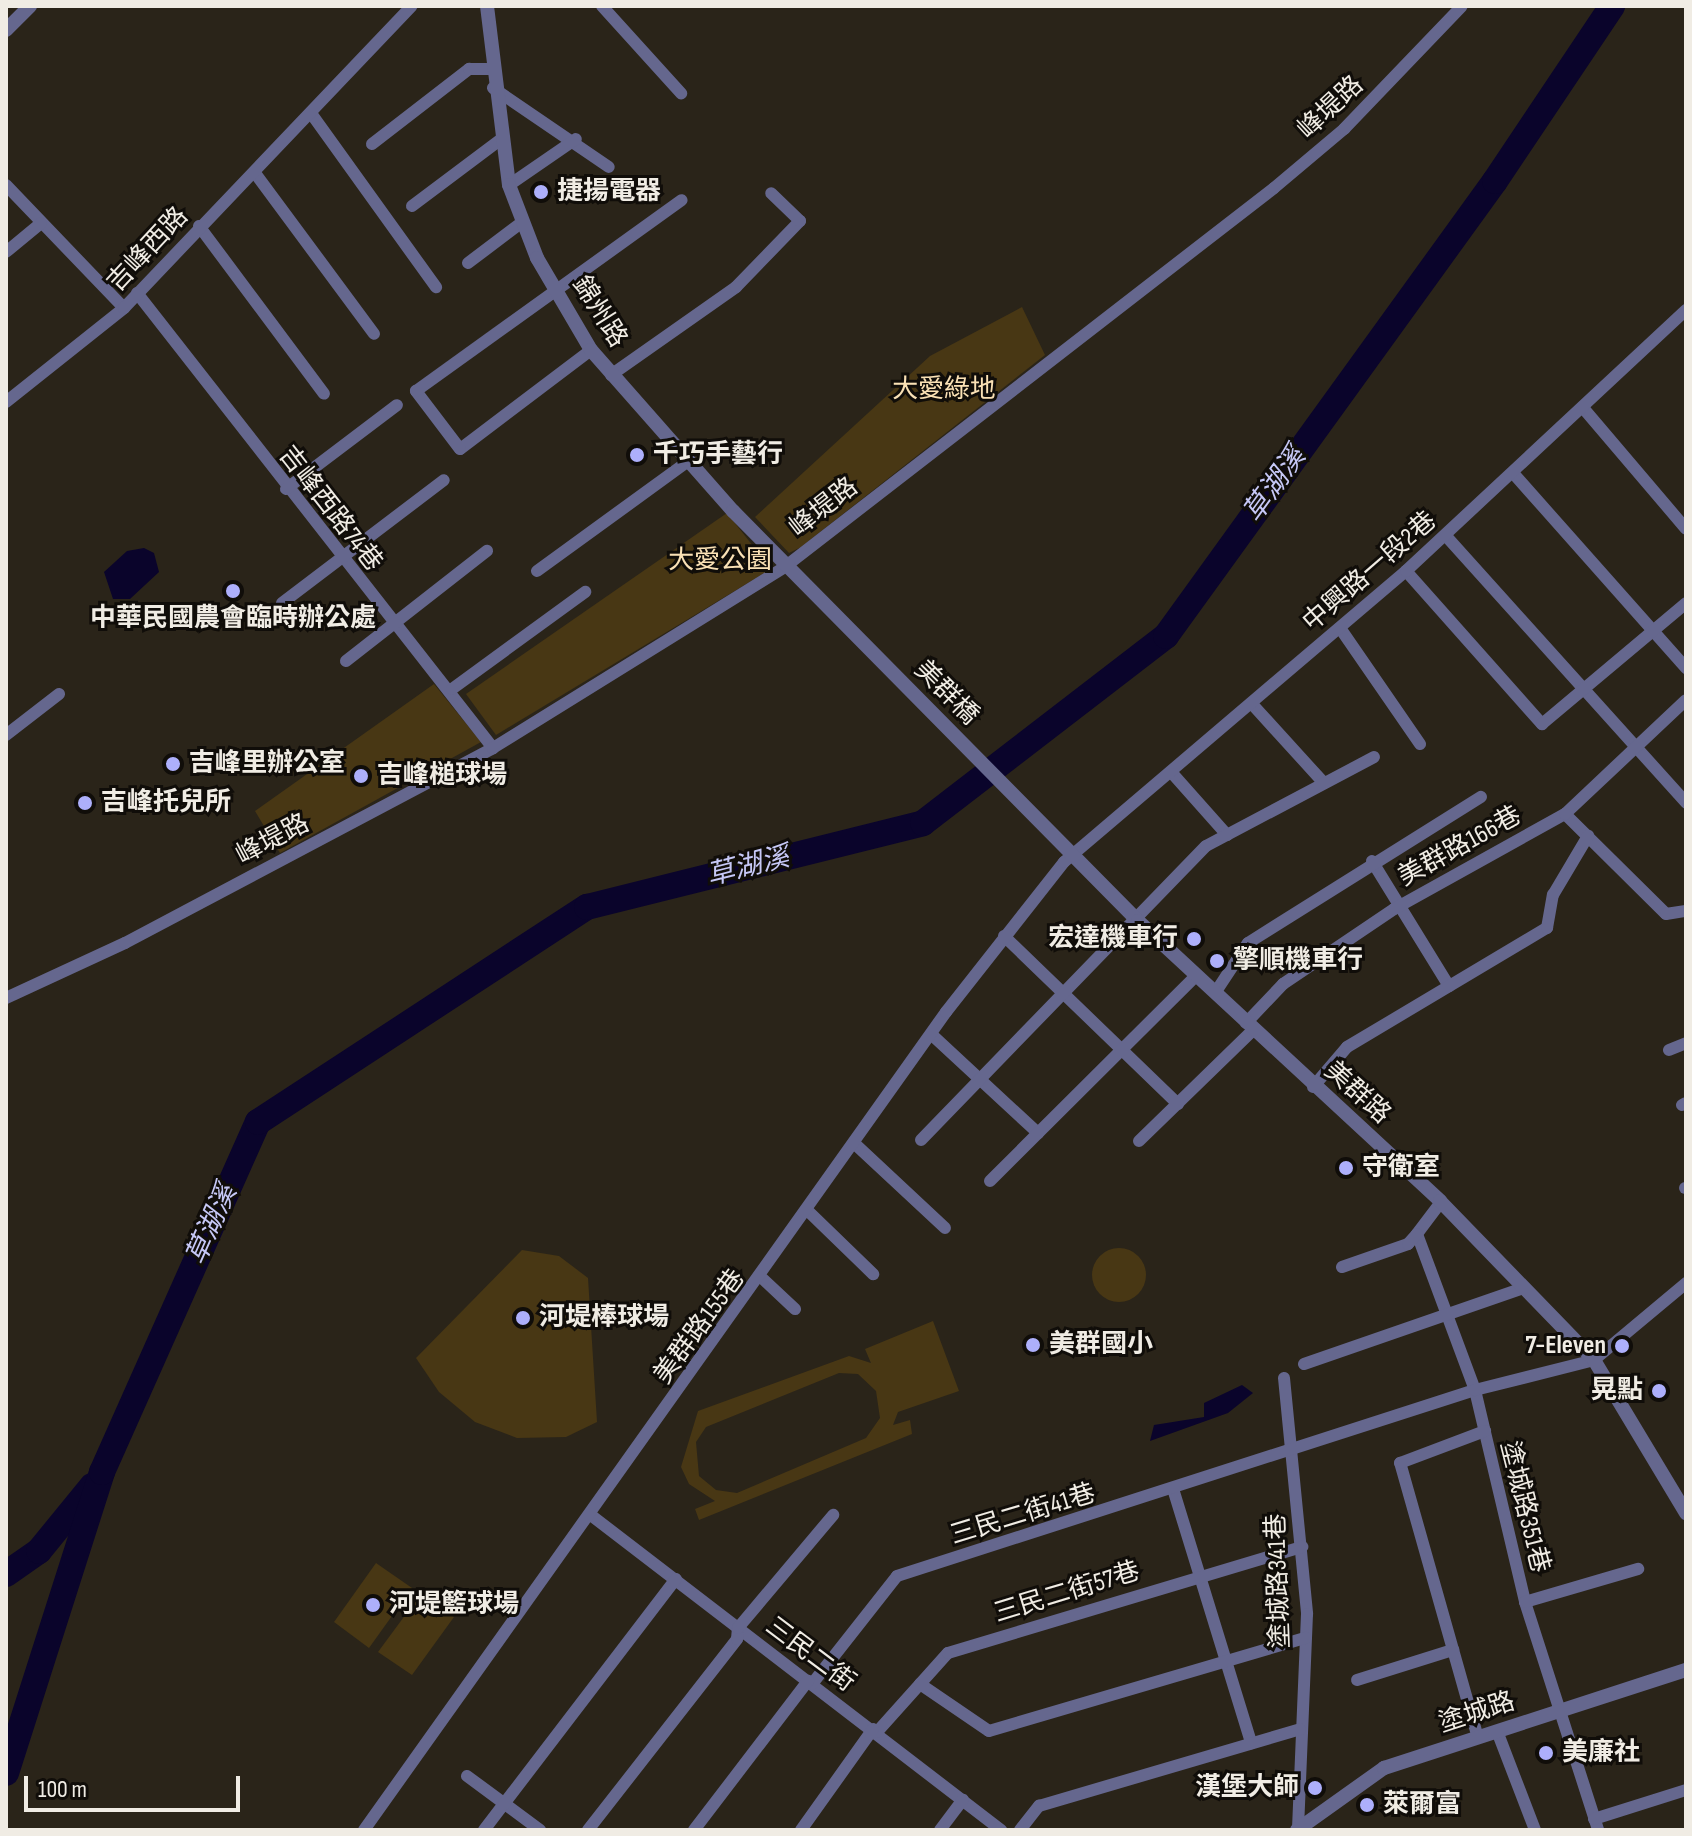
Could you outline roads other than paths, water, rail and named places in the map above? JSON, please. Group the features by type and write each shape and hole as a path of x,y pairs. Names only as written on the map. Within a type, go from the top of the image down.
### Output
{"street":[{"path":"6,30 30,6"},
{"name":"吉峰西路","path":"6,402 124,308 199,226 313,116 412,6"},
{"name":"錦州路","path":"487,6 490,69 509,185 521,223 555,287 591,350 611,375 687,462 798,578"},
{"path":"602,6 681,93"},
{"name":"峰堤路","path":"6,998 125,943 493,748 786,566 1274,188 1344,129 1462,6"},
{"path":"372,144 469,69 490,69"},
{"path":"493,88 576,139 609,167"},
{"path":"313,116 436,287"},
{"path":"509,185 576,139"},
{"path":"412,206 500,140"},
{"path":"255,173 374,334"},
{"path":"8,190 124,308"},
{"path":"611,375 736,287 800,221 771,193"},
{"path":"591,350 460,449 416,391 555,287 682,200"},
{"path":"6,252 41,223"},
{"path":"468,263 521,223"},
{"path":"199,226 324,394"},
{"name":"吉峰西路74巷","path":"137,293 392,627 452,689 493,748"},
{"name":"中興路一段2巷","path":"1076,858 1446,536 1686,310"},
{"path":"286,489 397,405"},
{"path":"1584,409 1686,529"},
{"path":"537,571 687,462"},
{"path":"1513,473 1686,668"},
{"path":"282,603 342,561 444,480"},
{"path":"1446,536 1581,690 1686,803"},
{"path":"346,661 487,551"},
{"path":"1406,571 1542,724 1686,603"},
{"name":"美群橋","path":"798,578 1060,841"},
{"path":"452,689 585,592"},
{"path":"1340,628 1420,744"},
{"path":"6,735 59,694"},
{"name":"美群路166巷","path":"1139,1141 1250,1026 1283,984 1400,906 1565,814 1638,753 1686,700"},
{"path":"1252,704 1324,783"},
{"path":"921,1140 1138,921 1206,846 1374,757"},
{"path":"1172,773 1227,835"},
{"path":"1215,993 1248,943 1372,861 1481,797"},
{"path":"1565,814 1666,914 1686,911"},
{"path":"1313,1087 1347,1047 1547,928 1553,895 1588,836"},
{"name":"美群路","path":"1060,841 1138,921 1313,1087 1441,1202 1594,1360 1686,1513"},
{"name":"美群路155巷","path":"364,1830 763,1279 931,1034 1064,862 1076,858"},
{"path":"1372,861 1449,986"},
{"path":"1004,936 1178,1104"},
{"path":"990,1181 1197,975"},
{"path":"931,1034 1038,1133"},
{"path":"1669,1050 1686,1043"},
{"path":"855,1144 945,1228"},
{"path":"1342,1267 1417,1234 1441,1202"},
{"path":"808,1211 873,1274"},
{"name":"塗城路351巷","path":"1417,1234 1475,1390 1486,1430 1481,1439 1525,1602 1596,1825"},
{"path":"763,1279 795,1309"},
{"path":"1594,1360 1686,1283"},
{"path":"1304,1364 1524,1288"},
{"name":"三民二街41巷","path":"694,1830 897,1576 1174,1492 1475,1390 1594,1360"},
{"name":"塗城路341巷","path":"1284,1378 1302,1547 1306,1638 1297,1830"},
{"path":"1478,1738 1400,1463 1486,1430"},
{"path":"1174,1492 1251,1743"},
{"path":"588,1830 737,1639 738,1628 833,1515"},
{"name":"三民二街","path":"592,1516 875,1730 1001,1830"},
{"name":"三民二街57巷","path":"801,1830 875,1730 948,1653 1199,1575 1302,1547"},
{"path":"1525,1602 1638,1569"},
{"path":"484,1830 676,1579"},
{"path":"920,1684 989,1731 1306,1638"},
{"path":"1357,1680 1453,1650"},
{"name":"塗城路","path":"1297,1830 1313,1824 1384,1768 1686,1670"},
{"path":"1020,1830 1039,1806 1300,1729"},
{"path":"1497,1731 1535,1830"},
{"path":"467,1776 540,1830"},
{"path":"1596,1825 1686,1790"},
{"path":"940,1830 963,1800"}],"waterway":[{"name":"草湖溪","path":"6,1773 102,1472 258,1122 587,907 923,823 1166,636 1495,181 1612,6"},
{"path":"6,1574 39,1551 92,1486"}],"place":[{"name":"捷揚電器","path":"541,192"},
{"name":"千巧手藝行","path":"637,455"},
{"name":"中華民國農會臨時辦公處","path":"233,591"},
{"name":"吉峰里辦公室","path":"173,764"},
{"name":"吉峰槌球場","path":"361,776"},
{"name":"吉峰托兒所","path":"85,803"},
{"name":"宏達機車行","path":"1194,939"},
{"name":"擎順機車行","path":"1217,961"},
{"name":"守衛室","path":"1346,1168"},
{"name":"河堤棒球場","path":"523,1318"},
{"name":"美群國小","path":"1033,1345"},
{"name":"7-Eleven","path":"1622,1346"},
{"name":"晃點","path":"1659,1391"},
{"name":"河堤籃球場","path":"373,1605"},
{"name":"美廉社","path":"1546,1753"},
{"name":"漢堡大師","path":"1315,1788"},
{"name":"萊爾富","path":"1367,1805"}],"park label":[{"name":"大愛綠地","path":"944,390"},
{"name":"大愛公園","path":"720,561"}]}
